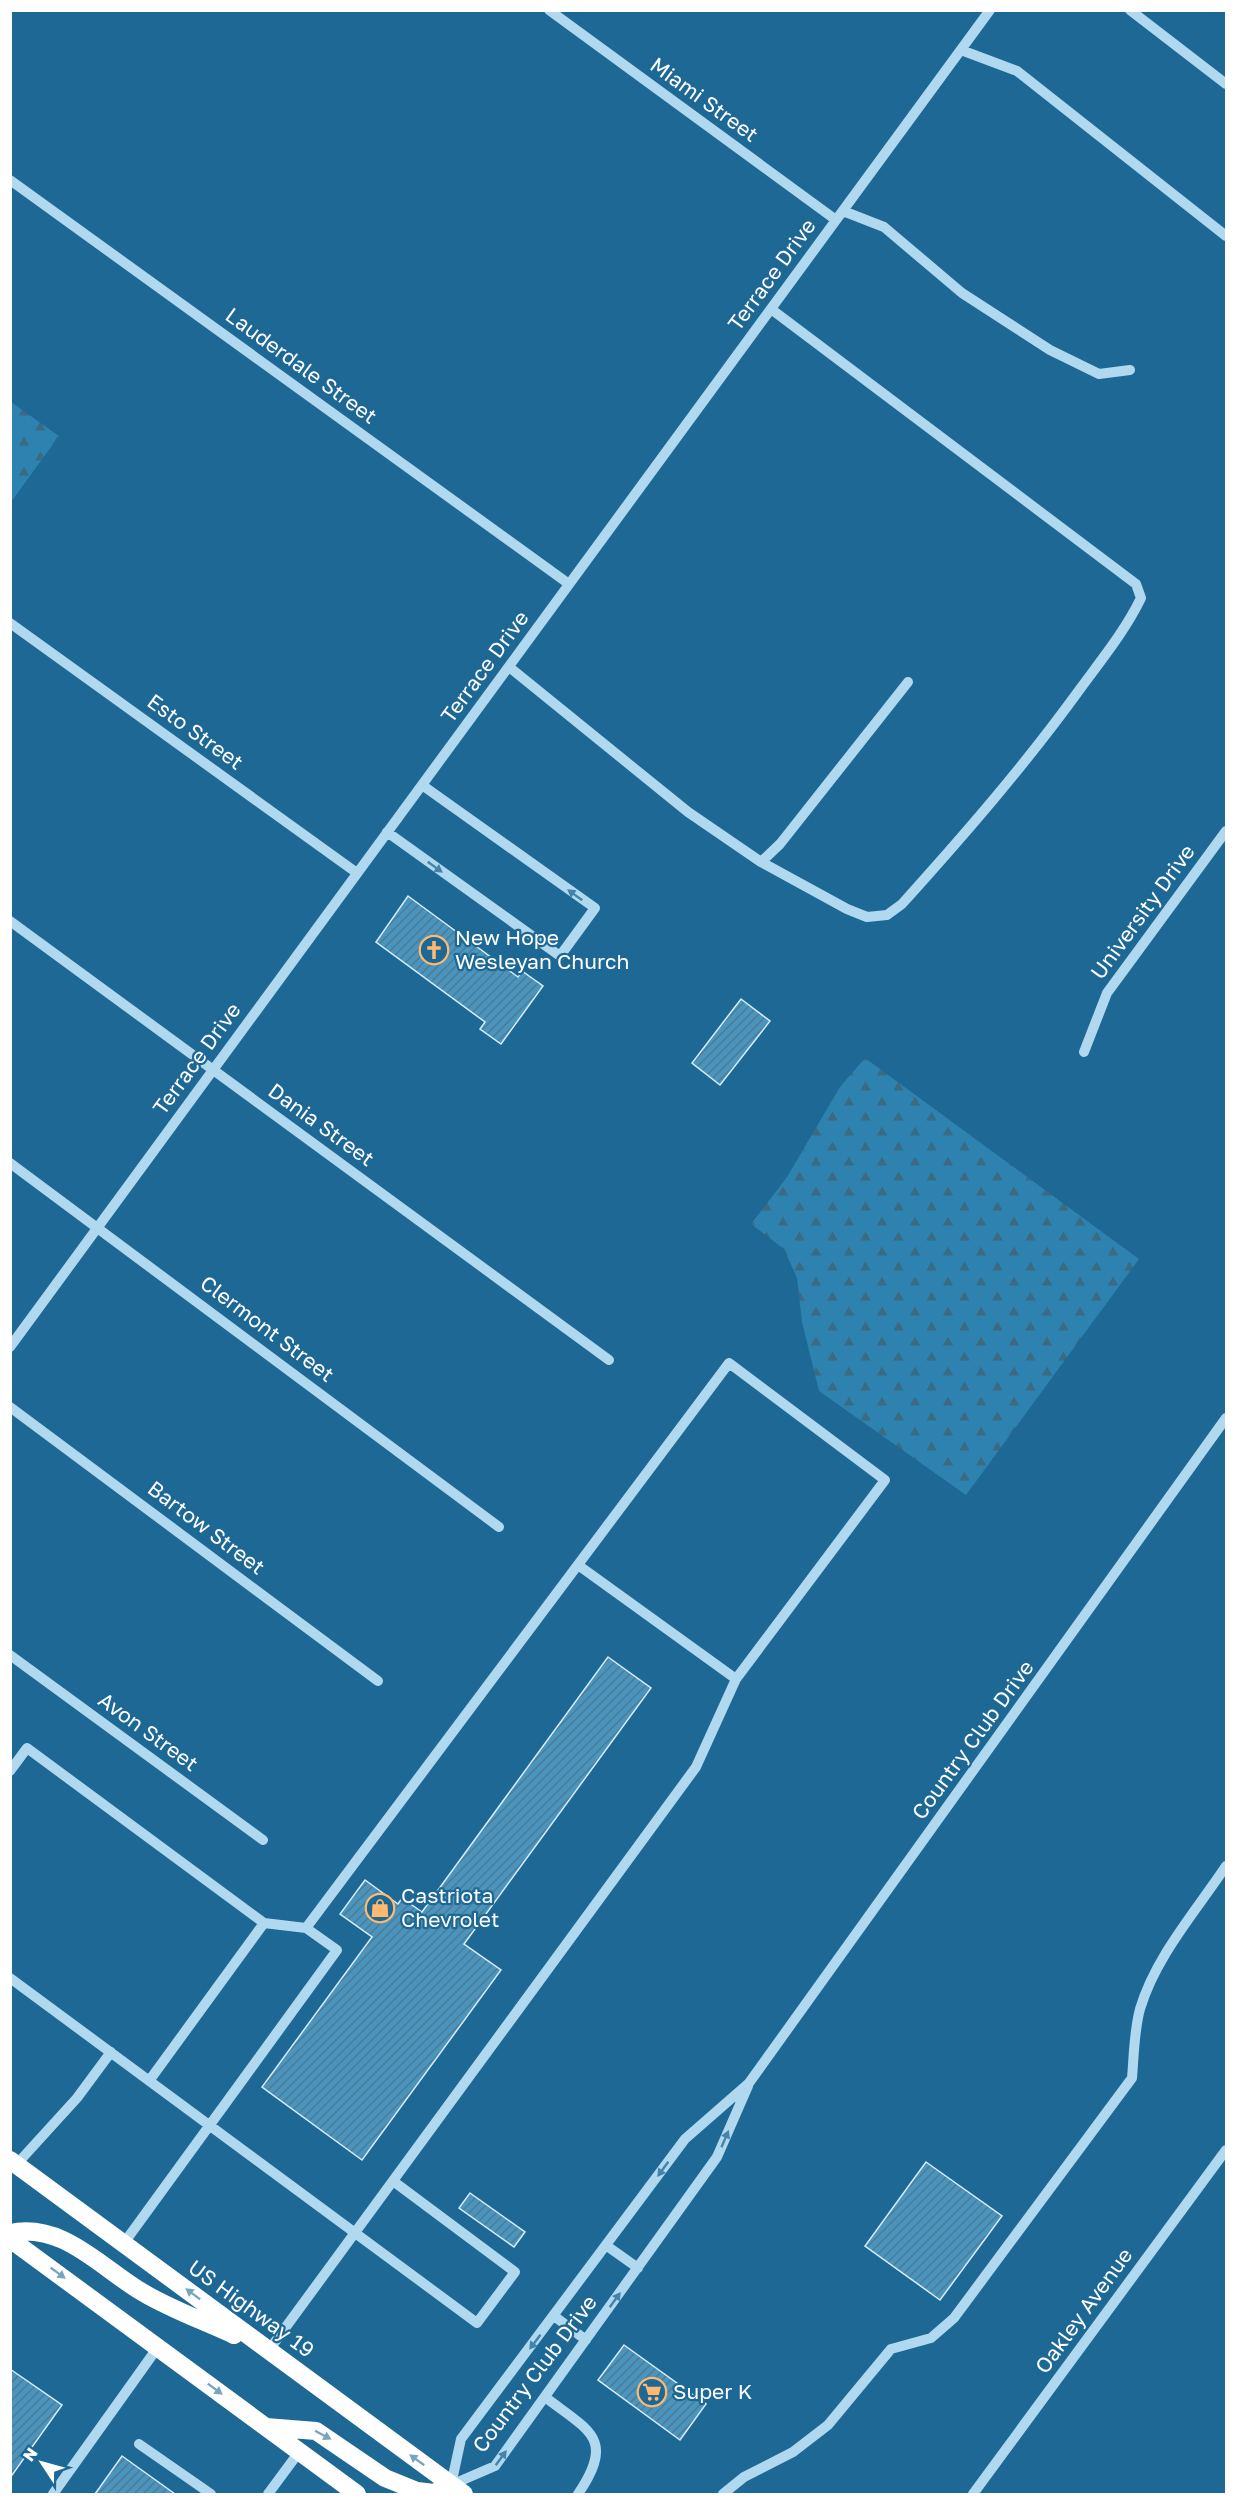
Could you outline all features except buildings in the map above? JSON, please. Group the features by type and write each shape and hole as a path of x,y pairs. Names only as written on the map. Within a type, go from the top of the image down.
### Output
{"highway":[{"name":"US Highway 19","path":"12,2164 124,2243 458,2489"},
{"path":"10,2233 23,2230 56,2237 80,2247 142,2292 269,2350"},
{"path":"10,2239 357,2494"},
{"path":"266,2427 316,2430 385,2478 417,2491 434,2493 458,2489"}],"street":[{"name":"Miami Street","path":"549,10 836,220"},
{"name":"Terrace Drive","path":"10,1347 990,10"},
{"path":"1130,10 1227,84"},
{"path":"961,50 1017,71 1226,236"},
{"name":"Lauderdale Street","path":"10,180 569,584"},
{"path":"843,211 884,227 962,293 1050,350 1099,374 1130,370"},
{"path":"509,667 688,812 761,862 847,909 867,917 887,915 902,904 1000,794 1131,620 1141,598 1136,584 771,309"},
{"name":"Esto Street","path":"10,623 357,873"},
{"path":"761,862 780,844 908,682"},
{"path":"387,832 560,956 595,908 423,785"},
{"name":"University Drive","path":"1084,1052 1107,993 1227,831"},
{"name":"Dania Street","path":"10,921 609,1360"},
{"name":"Clermont Street","path":"10,1163 499,1527"},
{"path":"269,2350 696,1767 736,1679 885,1480 729,1363 306,1928"},
{"name":"Bartow Street","path":"10,1407 378,1681"},
{"name":"Country Club Drive","path":"458,2489 461,2439 685,2139 749,2083 1227,1418"},
{"path":"578,1565 736,1679"},
{"name":"Avon Street","path":"10,1655 263,1840"},
{"path":"10,1771 27,1748 264,1923 306,1928 337,1950 124,2243"},
{"path":"723,2494 744,2477 794,2452 828,2425 891,2349 931,2338 954,2318 1132,2078 1140,2009 1156,1969 1227,1866"},
{"path":"149,2081 264,1923"},
{"path":"10,1978 477,2323 515,2272 393,2181"},
{"path":"12,2164 77,2098 111,2052"},
{"name":"Country Club Drive","path":"458,2489 495,2466 638,2268 717,2157 749,2083"},
{"name":"Oakley Avenue","path":"973,2494 1227,2150"},
{"path":"607,2246 638,2268"},
{"path":"555,2316 586,2340"},
{"path":"53,2494 158,2347"},
{"path":"545,2397 589,2431 597,2444 598,2456 594,2469 578,2494"},
{"path":"139,2444 211,2494"},
{"path":"268,2494 299,2452"}],"green space":[{"path":"11,402 59,436 11,502"},
{"path":"865,1058 1139,1259 966,1495 819,1391 802,1322 797,1278 784,1249 751,1224 787,1177 840,1087"}],"place":[{"name":"New Hope Wesleyan Church","path":"434,950"},
{"name":"Castriota Chevrolet","path":"380,1908"},
{"name":"Super K","path":"652,2392"}]}
